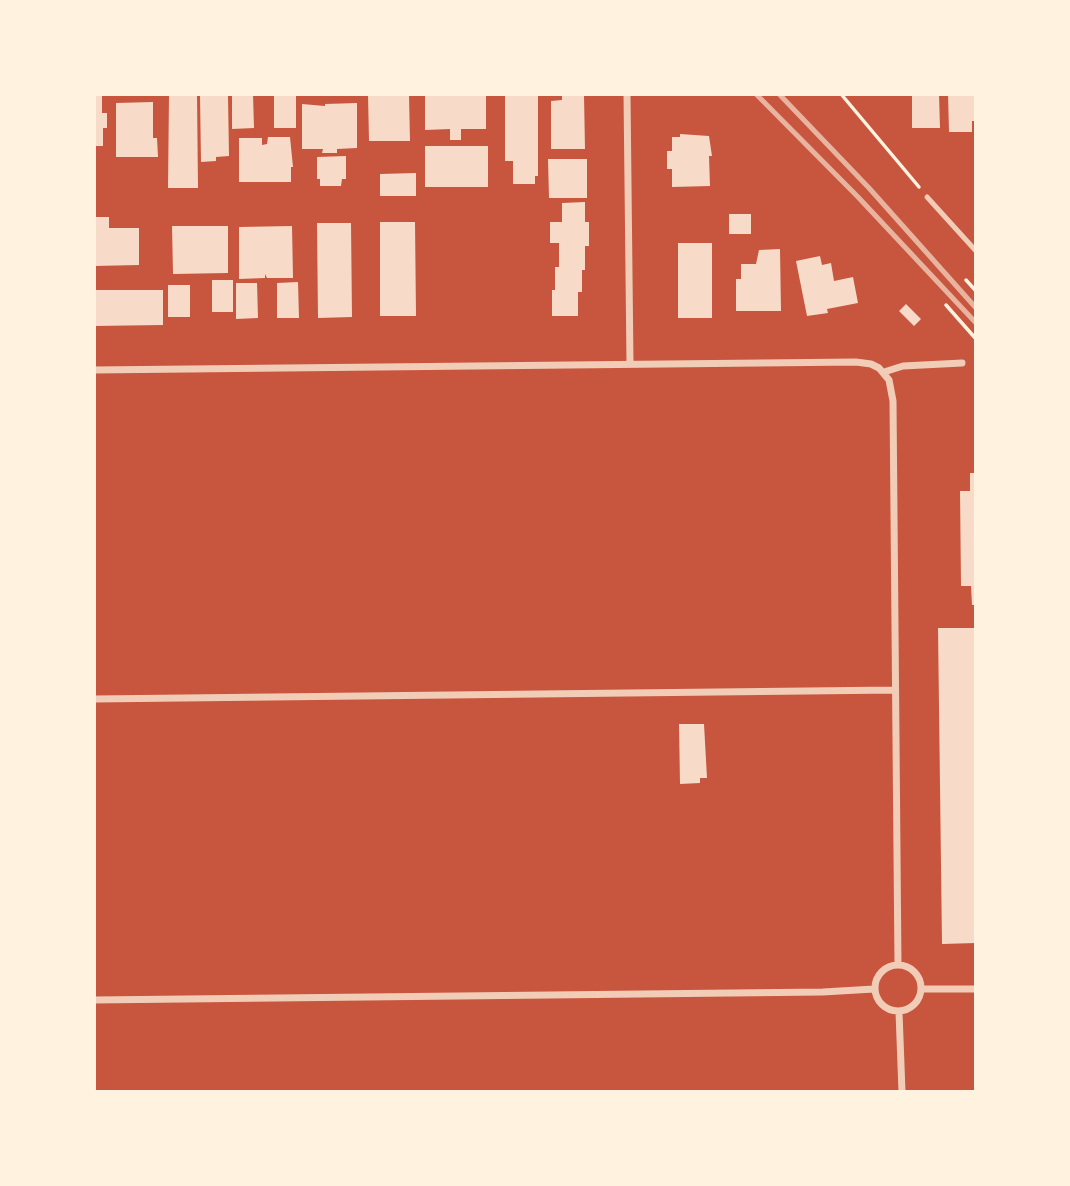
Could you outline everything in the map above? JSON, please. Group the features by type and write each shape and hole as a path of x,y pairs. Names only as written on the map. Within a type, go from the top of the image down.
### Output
{"street":[{"path":"627,94 629,364"},
{"path":"94,370 856,362 872,364 884,372 890,382 893,401 898,965"},
{"path":"884,372 903,366 962,363"},
{"path":"94,699 895,690"},
{"path":"898,965 915,972 921,989 915,1005 899,1012 881,1006 874,989 880,972 898,965"},
{"path":"94,1000 823,992 874,989"},
{"path":"921,989 975,989"},
{"path":"899,1012 902,1091"}],"lane":[{"path":"927,197 975,251"}],"path":[{"path":"841,94 927,197"},
{"path":"966,280 975,291"},
{"path":"946,305 975,339"}],"building":[{"path":"94,94 102,94 102,113 107,113 107,128 103,128 103,146 94,146"},
{"path":"169,94 197,94 198,188 168,188"},
{"path":"232,94 253,94 254,128 232,129"},
{"path":"274,94 296,94 296,128 274,128"},
{"path":"425,94 486,94 486,129 461,129 461,140 450,140 450,129 425,130"},
{"path":"505,94 538,94 538,176 535,176 535,184 513,184 513,161 505,161"},
{"path":"912,94 939,94 940,128 912,128"},
{"path":"948,94 975,94 976,121 972,121 972,132 949,132"},
{"path":"368,95 409,95 410,141 369,141"},
{"path":"562,95 584,95 585,149 551,149 551,101 562,100"},
{"path":"200,96 228,96 229,156 216,157 216,161 201,162"},
{"path":"153,102 153,138 157,138 158,157 116,157 116,103"},
{"path":"357,103 357,148 337,149 337,153 322,153 323,149 302,149 302,104 325,106"},
{"path":"680,134 709,136 712,156 709,156 710,186 672,187 672,169 667,169 667,151 672,151 672,137 680,137"},
{"path":"268,137 290,137 293,167 291,182 239,182 239,138 262,138 262,145 267,144"},
{"path":"425,146 488,146 488,187 425,187"},
{"path":"346,156 346,179 342,179 341,186 320,186 320,179 317,179 317,157"},
{"path":"548,159 587,159 587,198 549,198"},
{"path":"416,173 416,196 380,196 380,174"},
{"path":"585,202 585,222 589,222 589,246 585,246 582,292 578,292 578,316 552,316 552,290 555,290 555,267 559,267 559,243 550,243 550,222 562,222 562,203"},
{"path":"729,214 751,214 751,234 729,234"},
{"path":"94,217 109,217 109,228 139,228 139,265 94,266"},
{"path":"380,222 415,222 416,316 380,316"},
{"path":"317,223 351,223 352,317 318,318"},
{"path":"172,226 228,226 228,273 173,274"},
{"path":"292,226 293,278 267,278 265,274 265,278 239,279 239,227"},
{"path":"678,243 712,243 712,318 678,318"},
{"path":"780,249 781,311 736,311 736,279 741,279 741,264 756,264 759,250"},
{"path":"820,256 822,265 831,263 834,281 853,277 858,303 827,309 828,313 807,316 796,261"},
{"path":"212,280 233,280 233,312 212,312"},
{"path":"298,282 299,318 277,318 277,283"},
{"path":"236,283 257,283 258,318 236,319"},
{"path":"168,285 190,285 190,317 168,317"},
{"path":"94,290 163,290 163,325 94,326"},
{"path":"906,304 921,319 914,326 899,311"},
{"path":"970,473 976,473 976,605 972,605 971,586 961,586 960,491 970,491"},
{"path":"938,628 976,628 976,943 942,944"},
{"path":"679,724 704,724 707,778 700,778 700,783 680,784"}],"railway":[{"path":"756,94 858,197 976,323"},
{"path":"779,94 869,188 976,308"}]}
